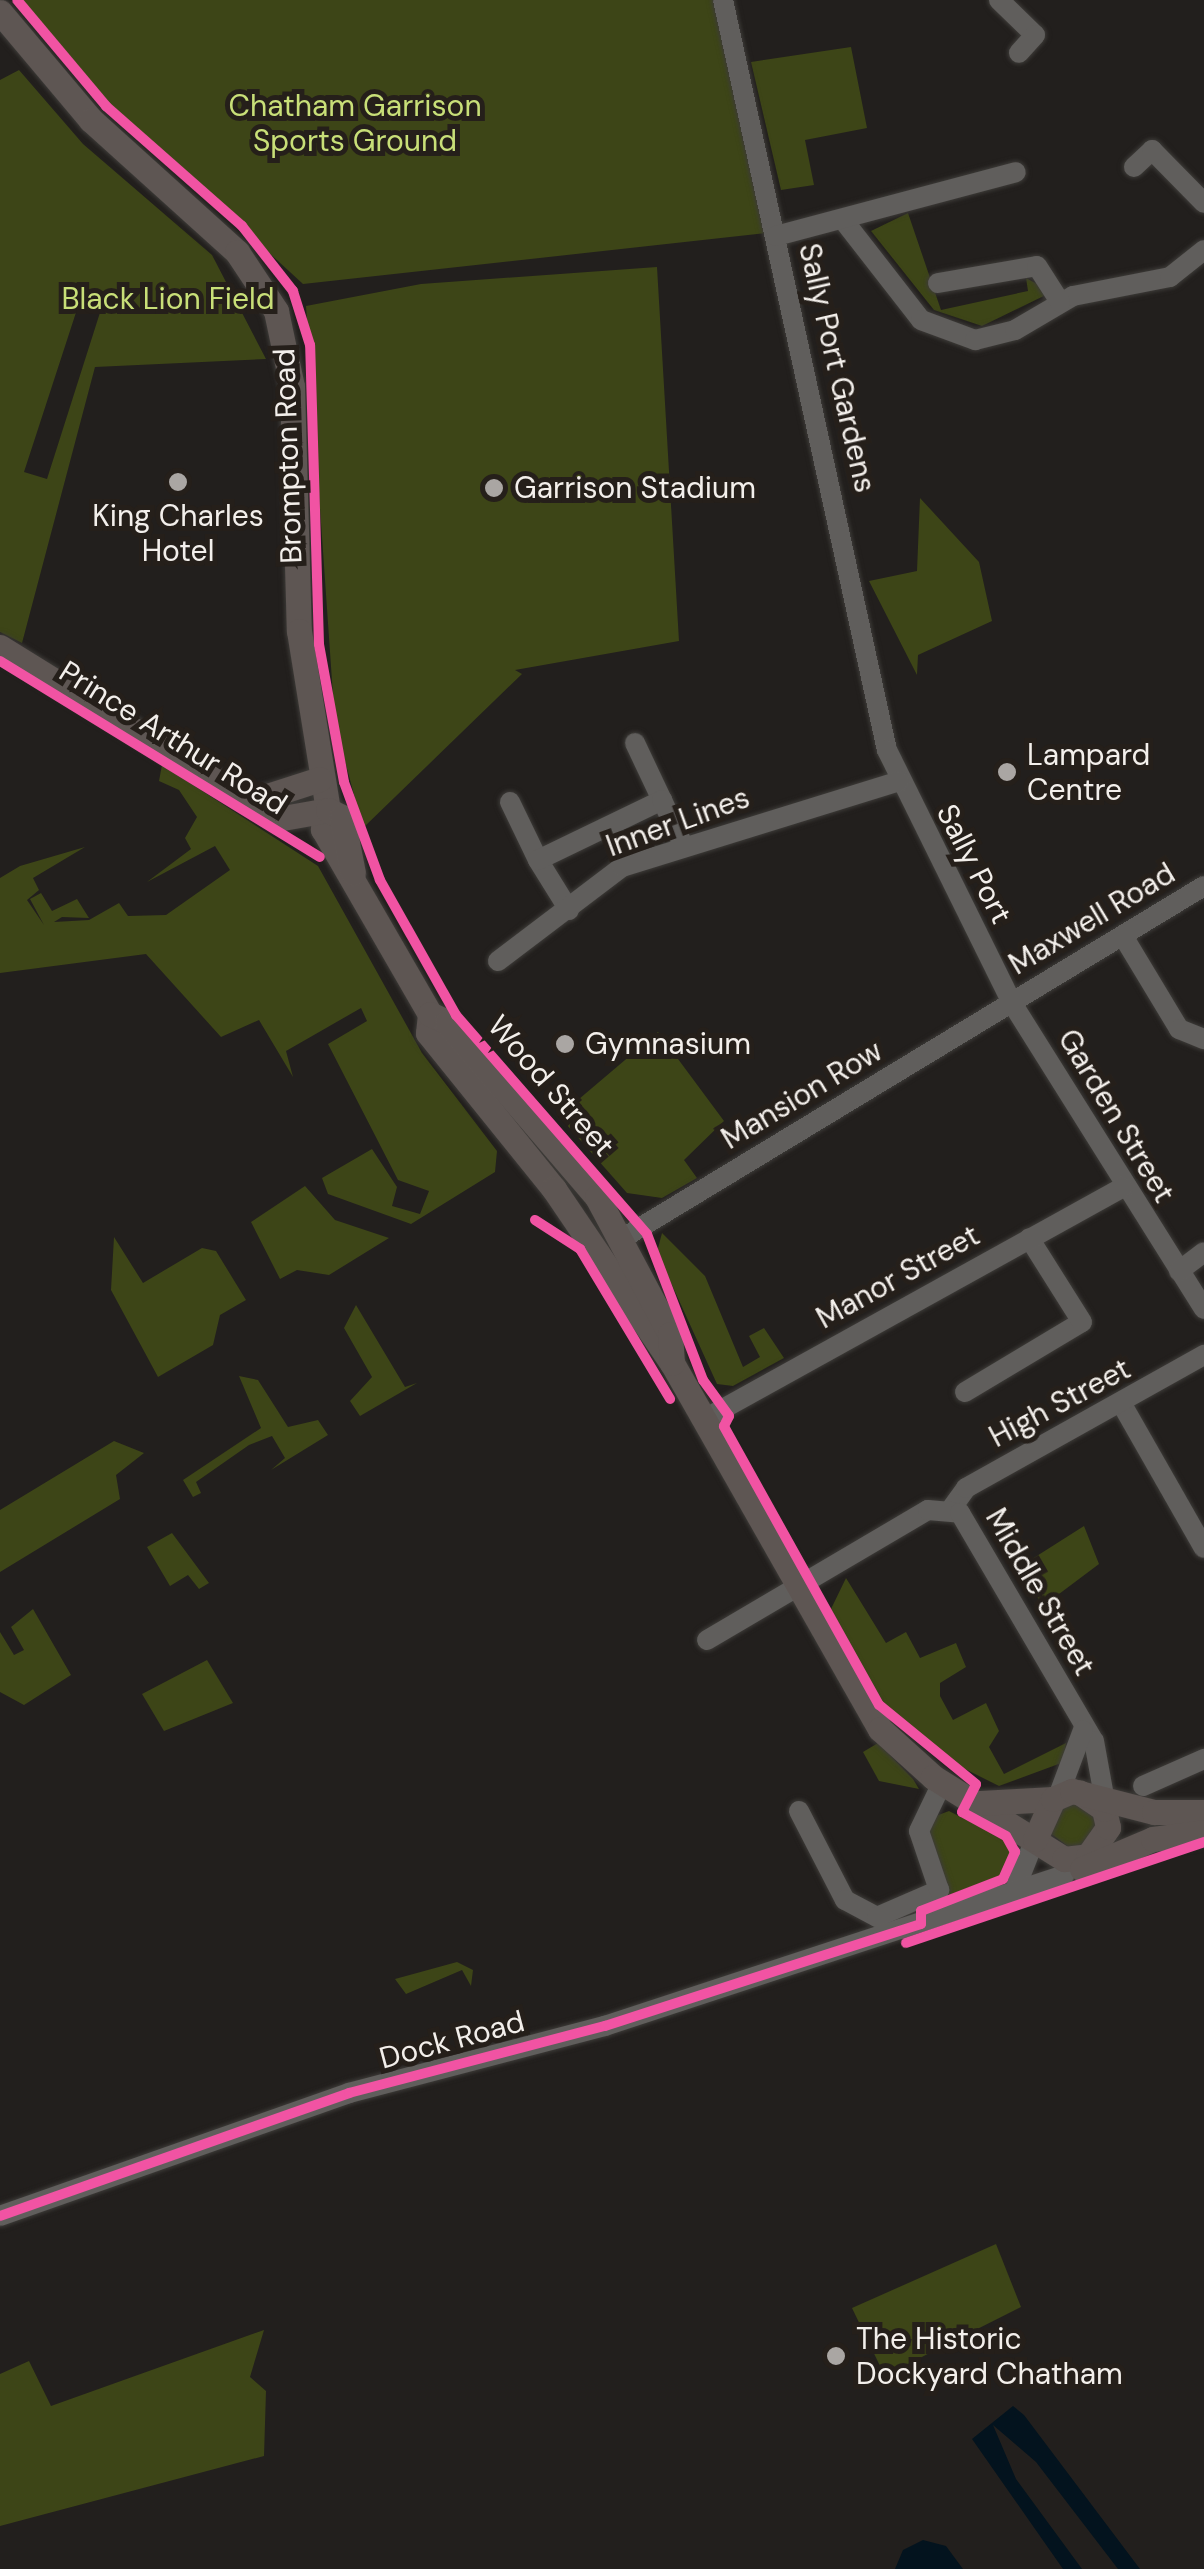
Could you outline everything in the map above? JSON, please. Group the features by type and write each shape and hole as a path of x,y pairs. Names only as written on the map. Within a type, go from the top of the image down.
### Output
{"main road":[{"name":"Brompton Road","path":"0,12 91,120 228,241 276,311 292,386 299,631 320,778"},
{"name":"Prince Arthur Road","path":"0,647 277,819 328,810"},
{"name":"Prince Arthur Road","path":"252,802 320,778"},
{"name":"Wood Street","path":"320,778 328,810 342,817 353,873 430,1014 560,1150 623,1238 676,1345 672,1363"},
{"name":"Wood Street","path":"430,1014 428,1033 445,1059 539,1170 598,1253 651,1345 672,1363 858,1704 942,1783 1079,1863"},
{"path":"539,1170 560,1150"},
{"path":"598,1253 623,1238"},
{"path":"980,1803 1074,1795 1154,1812 1204,1812"},
{"path":"1035,1839 1074,1795"},
{"path":"1074,1795 1108,1818 1079,1863"},
{"name":"Dock Road","path":"1079,1863 1204,1832"}],"street":[{"name":"Sally Port Gardens","path":"722,0 887,750"},
{"path":"998,0 1035,35 1018,52"},
{"path":"1134,167 1158,144 1204,203"},
{"path":"776,236 844,221 858,210 1016,172"},
{"path":"844,221 922,320 945,334 994,339 1060,302 1170,277 1204,250"},
{"path":"938,283 1037,266 1060,302"},
{"path":"635,743 684,848"},
{"name":"Sally Port","path":"887,750 1012,1003"},
{"name":"Inner Lines","path":"498,961 622,867 899,781"},
{"path":"538,860 662,800"},
{"path":"510,802 538,860 569,910"},
{"name":"Maxwell Road","path":"1012,1003 1204,886"},
{"path":"1124,936 1180,1028 1204,1038"},
{"name":"Garden Street","path":"1012,1003 1122,1186 1204,1308"},
{"name":"Mansion Row","path":"623,1238 1012,1003"},
{"name":"Manor Street","path":"702,1420 1122,1186"},
{"path":"966,1392 1082,1322 1028,1238"},
{"path":"1179,1271 1204,1252"},
{"name":"High Street","path":"951,1509 961,1492 1015,1459 1124,1408 1204,1355"},
{"path":"1124,1408 1204,1548"},
{"name":"Middle Street","path":"793,1590 928,1510 951,1509 973,1527 1083,1730 1074,1795"},
{"path":"708,1640 793,1590"},
{"path":"1074,1795 1083,1730"},
{"path":"1143,1786 1204,1759"},
{"path":"799,1811 845,1900 867,1919 940,1890 919,1829 942,1783"},
{"path":"1016,1886 1035,1839"},
{"name":"Dock Road","path":"0,2216 196,2142 605,2026 1079,1863"}],"green space":[{"name":"Chatham Garrison Sports Ground","path":"21,0 714,0 767,233 303,284 105,102"},
{"path":"851,47 867,128 805,140 814,185 781,190 751,62"},
{"name":"Black Lion Field","path":"19,70 83,144 212,255 266,359 95,367 22,643 0,632 0,80","holes":["83,291 104,300 47,479 24,472"]},
{"path":"908,213 941,310 1028,291 1026,278 1052,292 982,326 934,310 871,231"},
{"name":"Garrison Stadium","path":"657,267 679,641 515,670 522,674 363,828 335,724 306,306 421,284"},
{"path":"920,498 979,562 992,621 918,655 917,675 869,581 917,571"},
{"path":"162,765 318,866 422,1053 497,1151 495,1172 411,1224 328,1194 322,1178 372,1149 397,1187 392,1206 420,1214 429,1191 398,1180 328,1044 367,1021 361,1008 286,1051 293,1077 259,1020 221,1037 146,954 0,973 0,878 20,866 85,847 33,878 39,890 27,900 44,925 30,899 41,893 52,911 77,899 89,918 62,917 54,922 89,920 119,903 128,916 166,915 230,870 215,846 147,882 191,849 185,838 197,817 179,790 159,781"},
{"path":"658,1032 724,1121 684,1160 697,1178 662,1198 627,1193 559,1116"},
{"path":"305,1186 335,1220 389,1238 329,1275 297,1270 280,1279 251,1222"},
{"path":"662,1233 705,1276 743,1367 760,1357 749,1336 764,1328 784,1358 733,1386 717,1384 657,1252"},
{"path":"114,1237 143,1283 202,1248 216,1251 246,1300 220,1315 213,1345 158,1377 111,1290"},
{"path":"356,1305 405,1387 417,1383 360,1416 350,1401 372,1377 344,1328"},
{"path":"239,1376 258,1380 288,1427 318,1420 328,1435 271,1470 285,1458 272,1436 249,1445 196,1482 201,1493 193,1497 183,1480 261,1428"},
{"path":"114,1441 144,1453 116,1475 120,1499 0,1572 0,1510"},
{"path":"1084,1526 1099,1564 1059,1594 1070,1647 1085,1650 1086,1662 1074,1667 1021,1566"},
{"path":"172,1533 209,1583 199,1589 188,1575 170,1586 147,1547"},
{"path":"846,1578 886,1643 906,1632 920,1658 956,1643 966,1667 940,1683 940,1696 953,1720 986,1703 999,1731 989,1747 1004,1774 1066,1743 1064,1762 999,1786 941,1757 881,1700 831,1609"},
{"path":"33,1609 71,1675 24,1705 0,1692 0,1632 14,1655 24,1650 11,1627"},
{"path":"207,1660 233,1703 164,1731 142,1694"},
{"path":"878,1743 919,1789 879,1781 863,1752"},
{"path":"1068,1802 1091,1809 1098,1832 1074,1851 1050,1833 1051,1817"},
{"path":"949,1811 1004,1839 1012,1856 1004,1874 949,1895 929,1834 933,1817"},
{"path":"457,1962 473,1970 471,1986 462,1970 406,1994 395,1979"},
{"path":"996,2244 1021,2307 898,2369 881,2368 852,2308"},
{"path":"264,2330 250,2377 266,2391 264,2456 0,2526 0,2374 29,2361 51,2406"}],"water":[{"path":"1013,2406 1024,2415 1140,2569 1118,2569 1036,2462 993,2425 1016,2479 1082,2569 1063,2569 972,2439"},
{"path":"923,2540 946,2546 963,2569 895,2569 903,2550"}],"cycle path":[{"path":"0,2216 349,2093 605,2026 921,1924 921,1911 1003,1879 1015,1852 1006,1836 962,1812 976,1784 879,1705 724,1426 729,1416 703,1380 647,1234 456,1015 380,880 344,782 319,644 310,345 293,291 242,226 106,106 17,0"},
{"path":"0,661 320,857"},
{"path":"535,1220 580,1249 670,1399"},
{"path":"906,1943 1204,1842"}],"place":[{"name":"King Charles Hotel","path":"178,482"},
{"name":"Garrison Stadium","path":"494,488"},
{"name":"Lampard Centre","path":"1007,772"},
{"name":"Gymnasium","path":"565,1044"},
{"name":"The Historic Dockyard Chatham","path":"836,2356"}]}
